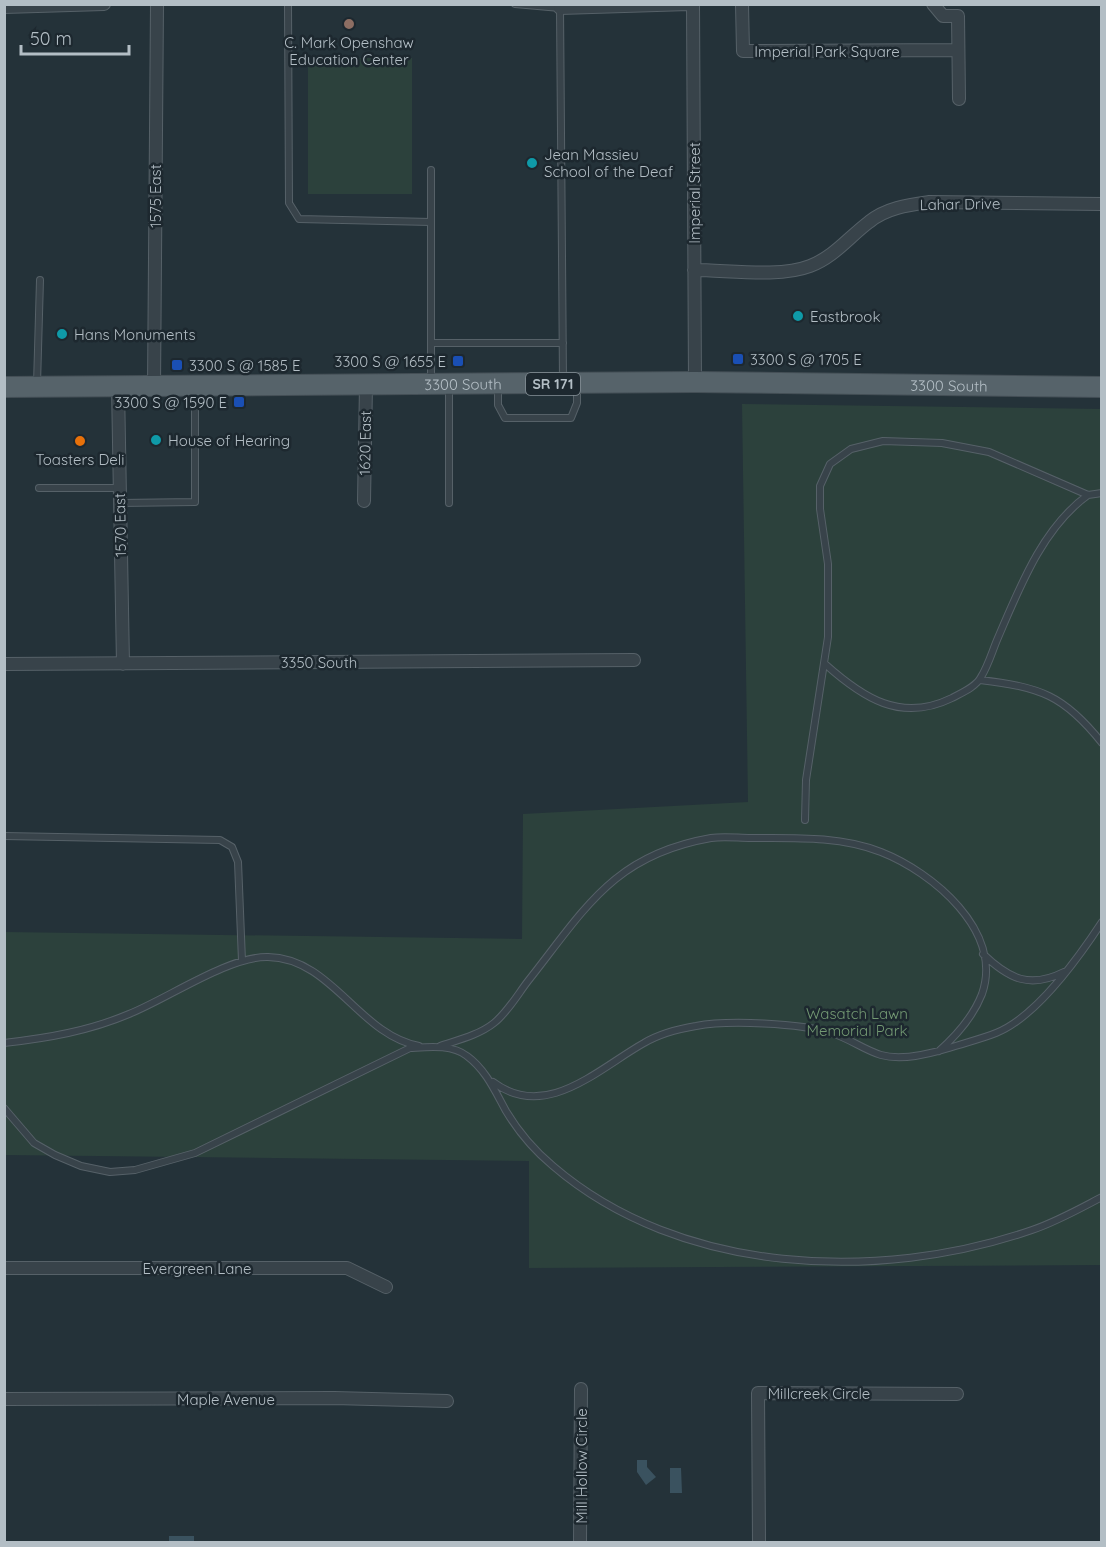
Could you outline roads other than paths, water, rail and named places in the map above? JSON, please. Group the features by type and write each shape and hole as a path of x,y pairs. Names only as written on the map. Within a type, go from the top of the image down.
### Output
{"main road":[{"name":"3300 South","path":"4,387 695,382 1101,387"}],"street":[{"path":"4,7 104,4"},
{"name":"1575 East","path":"154,387 157,4"},
{"path":"560,8 691,4"},
{"name":"Imperial Street","path":"691,4 695,382"},
{"name":"Imperial Park Square","path":"742,4 743,51 958,50"},
{"path":"933,4 943,16 958,16 959,99"},
{"name":"Lahar Drive","path":"694,270 781,271 808,267 827,258 870,220 889,210 907,205 929,202 1101,204"},
{"name":"1620 East","path":"364,501 366,386"},
{"name":"1570 East","path":"118,387 123,664"},
{"name":"3350 South","path":"4,664 634,660"},
{"name":"Evergreen Lane","path":"4,1268 347,1268 386,1287"},
{"name":"Mill Hollow Circle","path":"580,1542 581,1389"},
{"name":"Millcreek Circle","path":"759,1542 758,1393 957,1394"},
{"name":"Maple Avenue","path":"4,1399 334,1398 447,1401"}],"lane":[{"path":"288,4 289,203 294,212 299,219 431,222"},
{"path":"498,384 498,405 505,418 571,418 577,403 570,384 563,343 560,8 514,4"},
{"path":"431,170 431,344 440,385 449,503"},
{"path":"37,387 40,280"},
{"path":"431,344 563,343"},
{"path":"120,503 195,502 195,386"},
{"path":"805,820 806,780 828,637 828,564 820,509 820,486 830,464 851,449 883,441 915,441 969,446 1024,466 1088,495"},
{"path":"39,488 120,488"},
{"path":"825,664 864,695 908,709 938,705 963,692 980,680 1017,596 1044,545 1072,506 1088,495 1101,493"},
{"path":"980,680 1036,690 1049,695 1069,706 1101,743"},
{"path":"4,836 220,840 232,847 238,861 242,961"},
{"path":"440,1047 469,1037 495,1023 586,907 605,886 632,865 669,847 714,838 789,837 837,842 880,851 915,867 938,884 978,936 985,962 982,992 972,1013 957,1035 939,1051"},
{"path":"4,1108 34,1143 81,1166 110,1172 135,1170 195,1153 410,1048 440,1047 466,1054 490,1080 504,1090 517,1095 557,1094 579,1084 645,1042 670,1032 698,1026 812,1028 834,1033 882,1055 904,1057 939,1051 998,1033 1045,996 1069,970 1101,922"},
{"path":"983,953 1006,975 1030,981 1051,979 1069,970"},
{"path":"4,1049 5,1043 92,1029 164,999 242,961 268,957 294,963 319,975 365,1015 393,1035 426,1047"},
{"path":"490,1080 524,1137 552,1165 611,1209 634,1220 753,1255 788,1260 863,1262 947,1253 1033,1230 1101,1197"}],"water":[{"path":"637,1460 647,1460 647,1467 656,1477 646,1485 637,1472"},
{"path":"670,1468 681,1468 682,1493 670,1493"},
{"path":"169,1536 194,1536 194,1542 169,1542"}],"place":[{"name":"C. Mark Openshaw Education Center","path":"349,24"},
{"name":"Jean Massieu School of the Deaf","path":"532,163"},
{"name":"Eastbrook","path":"798,316"},
{"name":"Hans Monuments","path":"62,334"},
{"name":"3300 S @ 1705 E","path":"738,359"},
{"name":"3300 S @ 1655 E","path":"458,361"},
{"name":"3300 S @ 1585 E","path":"177,365"},
{"name":"3300 S @ 1590 E","path":"239,402"},
{"name":"House of Hearing","path":"156,440"},
{"name":"Toasters Deli","path":"80,441"}],"park label":[{"name":"Wasatch Lawn Memorial Park","path":"857,1022"}]}
